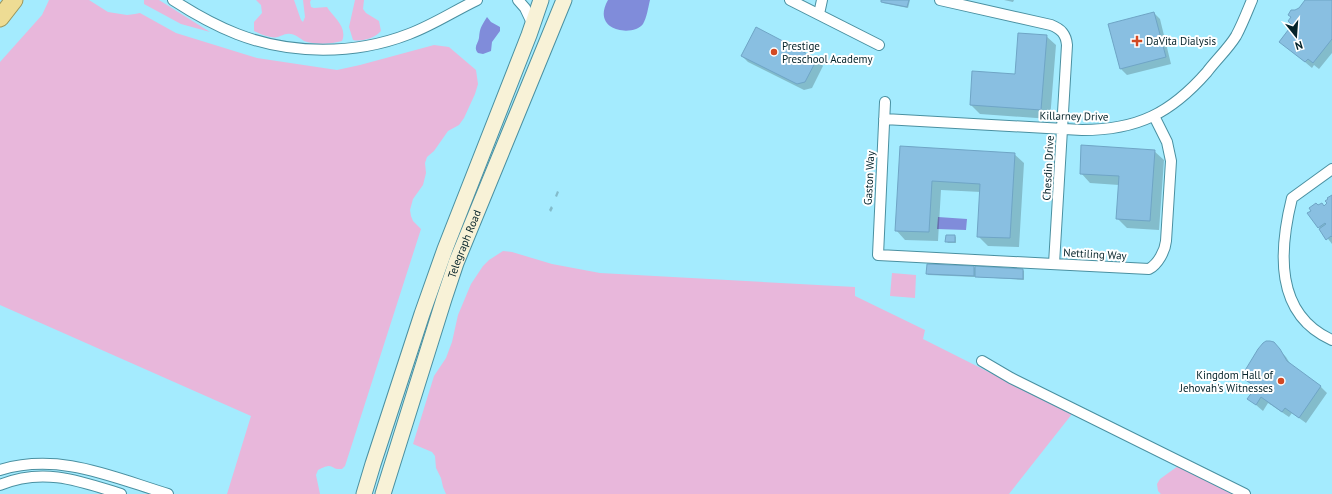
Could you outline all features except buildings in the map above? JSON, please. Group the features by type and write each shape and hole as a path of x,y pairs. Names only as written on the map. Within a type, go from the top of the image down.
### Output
{"highway":[{"path":"0,18 14,0"}],"main road":[{"name":"Telegraph Road","path":"364,494 445,249 533,25 541,0"},
{"name":"Telegraph Road","path":"383,494 456,264 564,0"},
{"path":"522,53 540,60"}],"street":[{"path":"173,0 208,20 241,36 277,45 321,49 362,46 400,37 433,24 477,0"},
{"path":"518,0 525,8 533,25"},
{"path":"790,0 878,44"},
{"path":"819,14 822,0"},
{"name":"Chesdin Drive","path":"940,0 1056,27 1063,32 1066,38 1067,46 1054,264"},
{"name":"Killarney Drive","path":"884,119 1062,129 1108,130 1125,126 1154,116 1184,96 1223,53 1235,37 1252,0"},
{"name":"Gaston Way","path":"878,256 885,102"},
{"name":"Nettiling Way","path":"878,256 1149,269 1162,254 1166,241 1171,161 1167,142 1154,116"},
{"path":"1332,169 1292,198 1285,227 1283,251 1284,273 1295,308 1308,325 1322,336 1332,340"},
{"path":"982,361 1011,378 1245,494"},
{"path":"0,470 34,463 61,464 95,472 168,494"},
{"path":"0,485 27,477 48,476 75,480 122,494"}],"shaded area":[{"path":"49,0 89,0 108,12 127,15 140,13 176,33 257,58 337,70 434,45 449,47 476,70 478,84 464,118 459,125 448,131 434,151 427,157 425,163 426,173 423,185 413,199 410,210 413,221 421,229 345,466 342,469 338,469 327,466 318,470 316,475 320,494 227,494 251,416 0,305 0,62 42,15"},
{"path":"144,0 159,0 210,32 181,24 144,4"},
{"path":"256,0 294,0 303,22 305,17 303,0 311,0 311,7 314,8 327,7 339,22 343,31 342,41 318,44 304,41 292,34 273,37 254,31 254,22 262,13 261,5"},
{"path":"355,0 364,0 363,9 366,13 379,21 381,31 364,40 353,40 349,27"},
{"path":"503,251 512,252 552,264 600,273 855,287 855,296 925,330 923,339 1072,414 1009,494 446,494 436,468 435,456 432,452 413,444 434,376 446,358 452,342 458,315 471,284 483,266"},
{"path":"892,273 916,275 915,298 890,296"},
{"path":"1178,466 1232,494 1161,494 1158,491 1157,484 1160,479"}],"water":[{"path":"608,0 650,0 643,24 638,28 623,31 615,29 609,25 605,19 604,11"},
{"path":"487,17 491,22 500,27 500,31 492,42 491,51 483,54 478,53 476,47 481,27"},
{"path":"938,217 967,219 966,230 937,229"}],"place":[{"name":"DaVita Dialysis","path":"1137,41"},
{"name":"Prestige Preschool Academy","path":"774,52"},
{"name":"Kingdom Hall of Jehovah's Witnesses","path":"1281,381"}]}
